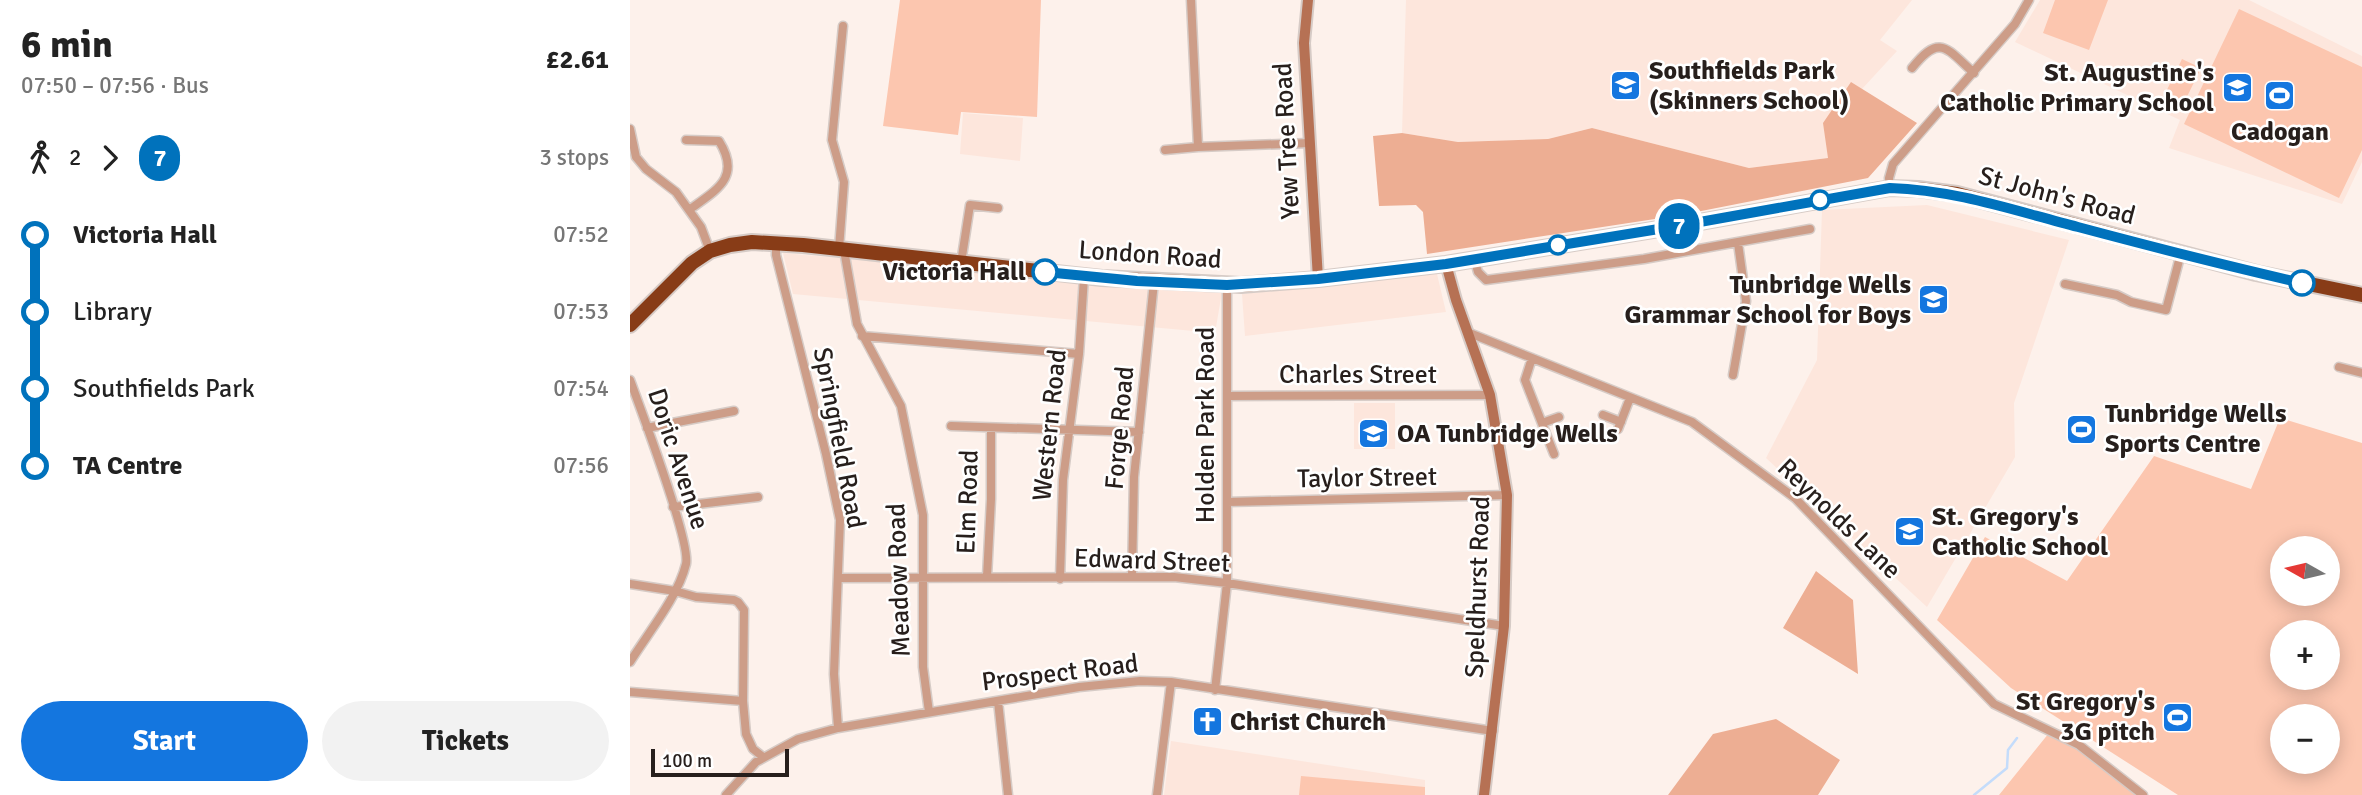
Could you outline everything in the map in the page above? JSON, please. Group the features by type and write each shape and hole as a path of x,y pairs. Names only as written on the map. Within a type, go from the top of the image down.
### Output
{"highway":[{"name":"St John's Road","path":"1446,264 1890,188 1956,194 2256,273 2362,295"},
{"name":"London Road","path":"630,325 692,263 710,251 752,242 842,249 1084,276 1227,285 1318,279 1446,264"}],"street":[{"path":"1191,0 1198,147"},
{"name":"Yew Tree Road","path":"1308,0 1304,43 1318,279"},
{"path":"1890,188 1889,178 1893,164 2015,24 2029,0"},
{"name":"Meadow Road","path":"843,26 832,140 844,182 842,249 857,324 901,407 923,515 923,667 929,712"},
{"path":"1912,68 1925,52 1933,47 1943,47 1974,73"},
{"path":"630,129 636,157 646,169 676,192 701,227 710,251"},
{"path":"687,140 719,141 729,171 724,182 690,210"},
{"path":"1165,150 1310,142"},
{"path":"961,263 970,205 998,208"},
{"path":"1683,225 1689,251"},
{"path":"1474,258 1478,272 1486,280 1689,251 1810,229"},
{"name":"Springfield Road","path":"776,243 776,255 840,520 834,674 838,728"},
{"path":"1733,376 1746,300 1738,243"},
{"path":"2064,284 2117,295 2131,302 2166,310 2181,253"},
{"name":"Speldhurst Road","path":"1446,264 1490,395 1507,495 1504,626 1484,795"},
{"name":"Western Road","path":"1060,579 1063,480 1079,355 1084,276"},
{"name":"Forge Road","path":"1132,577 1134,477 1154,282"},
{"name":"Holden Park Road","path":"1215,690 1227,583 1227,285"},
{"name":"Reynolds Lane","path":"1467,332 1692,422 1795,498 1994,704 2078,745 2143,795"},
{"path":"862,336 1079,355"},
{"path":"1532,358 1525,380 1554,454"},
{"path":"2339,367 2362,373"},
{"name":"Doric Avenue","path":"630,380 673,507 687,561 675,591 630,662"},
{"name":"Charles Street","path":"1227,396 1490,395"},
{"path":"1603,415 1619,426 1630,398"},
{"path":"647,428 734,411"},
{"path":"1542,423 1559,417"},
{"path":"951,426 1139,432"},
{"name":"Elm Road","path":"987,578 992,499 991,428"},
{"name":"Taylor Street","path":"1227,502 1507,495"},
{"path":"673,507 758,497"},
{"name":"Edward Street","path":"838,578 1174,577 1504,626"},
{"path":"630,584 696,597 734,600 742,605 746,734 753,749 763,757"},
{"name":"Prospect Road","path":"726,795 755,762 763,757 799,739 838,728 1079,687 1140,681 1171,682 1493,731"},
{"path":"1157,795 1171,682"},
{"path":"630,692 743,701"},
{"path":"998,701 1008,795"}],"shaded area":[{"path":"900,0 1041,0 1037,117 961,112 958,135 883,126"},
{"name":"Southfields Park (Skinners School)","path":"1406,0 1912,0 1880,40 1897,51 1862,89 1852,83 1828,158 1749,168 1592,128 1548,139 1458,142 1402,133"},
{"name":"St. Augustine's Catholic Primary School","path":"2040,0 2249,0 2362,56 2362,162 2342,204 2169,148 2180,120 2015,42"},
{"path":"2055,0 2108,0 2089,50 2043,33"},
{"name":"Cadogan","path":"2239,9 2362,67 2362,150 2339,198 2184,124"},
{"path":"2182,59 2201,68 2181,109 2162,100"},
{"path":"1851,82 1917,123 1868,178 1681,215 1427,254 1423,212 1416,205 1379,206 1373,136 1402,133 1458,142 1548,139 1592,128 1749,168 1828,158 1823,123"},
{"path":"963,113 1023,118 1020,161 960,154"},
{"path":"1927,205 2069,240 2014,403 2015,457 1927,607 1766,458 1817,360 1822,210"},
{"path":"783,253 1222,292 1215,333 793,294"},
{"path":"1437,274 1446,312 1245,336 1242,294"},
{"name":"OA Tunbridge Wells","path":"1354,403 1395,403 1395,449 1354,449"},
{"path":"2280,418 2362,443 2362,795 2178,795 2011,688 1937,620 1985,537 2067,581 2154,456 2251,489"},
{"path":"1816,571 1853,600 1858,674 1783,628"},
{"path":"1776,719 1840,760 1818,795 1668,795 1713,734"},
{"path":"2049,733 2077,747 2140,795 1999,795"},
{"path":"1171,741 1425,780 1425,795 1164,795"},
{"path":"1301,776 1425,787 1425,795 1299,795"}],"waterway":[{"path":"1974,795 2007,768 2008,750 2017,738"}],"bus line":[{"name":"7","path":"1045,272 1137,281 1227,285 1318,279 1446,264 1890,188 1956,194 2302,283"}],"place":[{"name":"Southfields Park (Skinners School)","path":"1626,86"},
{"name":"St. Augustine's Catholic Primary School","path":"2237,88"},
{"name":"Cadogan","path":"2280,96"},
{"name":"Victoria Hall","path":"1045,272"},
{"name":"Tunbridge Wells Grammar School for Boys","path":"1934,300"},
{"name":"Tunbridge Wells Sports Centre","path":"2082,429"},
{"name":"OA Tunbridge Wells","path":"1374,434"},
{"name":"St. Gregory's Catholic School","path":"1909,532"},
{"name":"St Gregory's 3G pitch","path":"2178,717"},
{"name":"Christ Church","path":"1207,722"}]}
